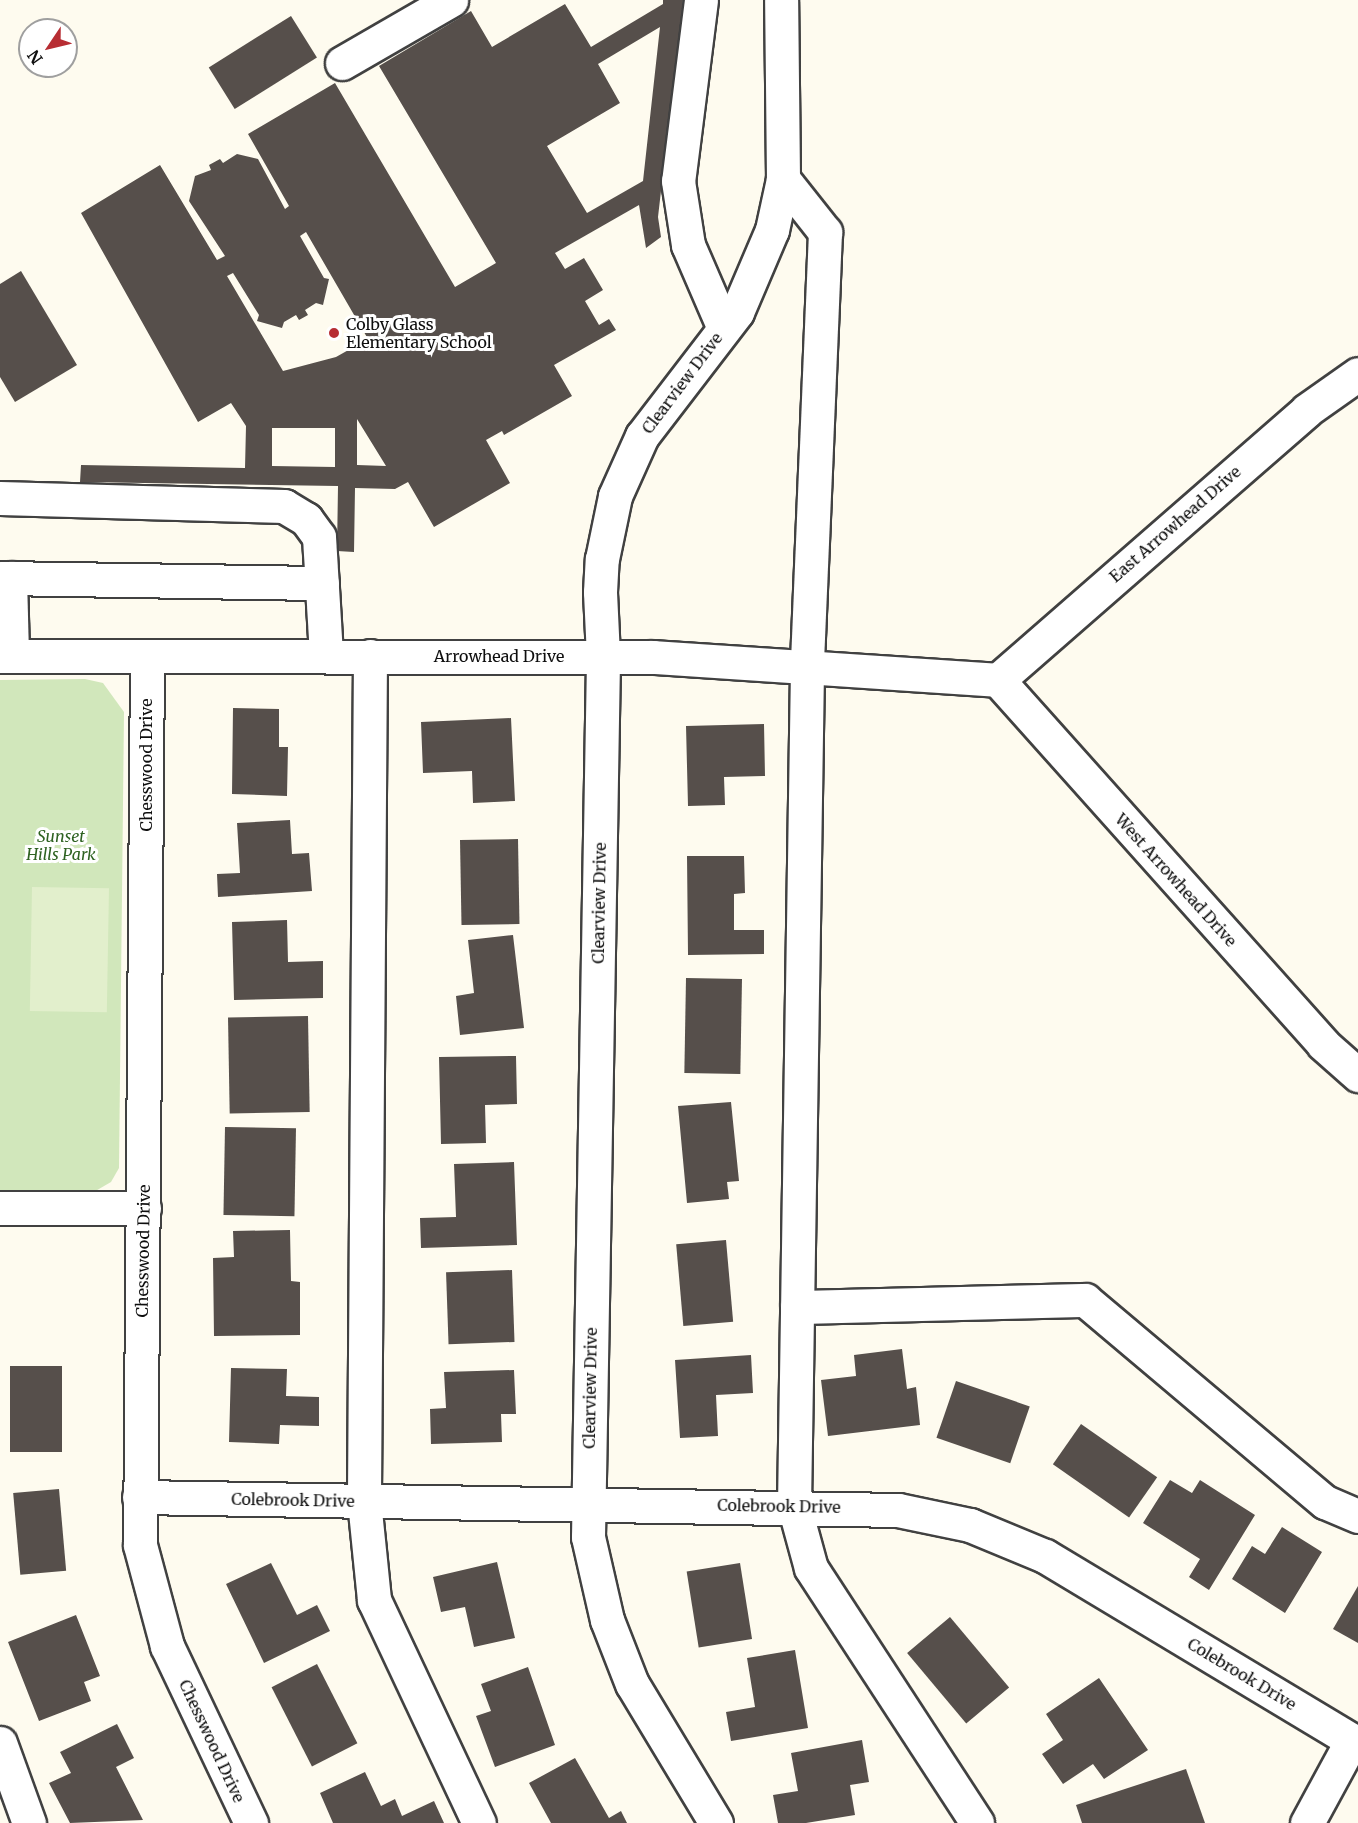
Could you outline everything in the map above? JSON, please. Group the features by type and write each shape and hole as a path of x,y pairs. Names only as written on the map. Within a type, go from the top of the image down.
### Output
{"street":[{"path":"342,63 451,0"},
{"path":"702,0 678,181 688,245 724,328"},
{"name":"Clearview Drive","path":"716,1823 632,1684 607,1620 593,1568 588,1504 603,656 602,559 615,496 642,436 737,312 758,270 772,230 783,179 781,0"},
{"path":"783,179 825,232 807,669 794,1506 811,1568 977,1823"},
{"name":"East Arrowhead Drive","path":"998,680 1307,410 1358,374"},
{"path":"0,498 284,506 306,519 319,537 326,656"},
{"path":"6,656 5,578 322,583"},
{"name":"Arrowhead Drive","path":"6,656 603,656 998,680"},
{"name":"Chesswood Drive","path":"147,656 140,1545 157,1616 251,1823"},
{"path":"370,656 364,1501 374,1600 479,1823"},
{"name":"West Arrowhead Drive","path":"998,680 1323,1044 1358,1075"},
{"path":"0,1209 144,1208"},
{"path":"797,1307 1085,1300 1325,1502 1358,1516"},
{"name":"Colebrook Drive","path":"139,1497 794,1506 897,1510 1005,1536 1045,1556 1355,1742"},
{"path":"1307,1823 1355,1742"},
{"path":"0,1743 29,1823"}],"green space":[{"name":"Sunset Hills Park","path":"85,679 103,683 124,712 119,1168 111,1182 92,1193 0,1193 0,680"},
{"path":"32,887 109,888 107,1012 30,1011"}],"building":[{"path":"663,0 683,0 658,217 661,237 646,248 639,205 555,253 565,269 584,258 603,290 585,301 599,325 609,319 616,330 554,365 572,396 504,435 502,431 486,440 510,483 434,527 408,482 395,489 355,488 354,552 337,551 338,486 80,482 81,465 245,468 246,426 231,403 198,422 81,213 160,165 217,260 225,256 189,201 195,176 211,170 209,165 220,159 223,163 237,154 258,159 285,209 289,206 248,134 335,83 455,287 496,263 379,66 471,11 492,47 565,4 591,47 663,4","holes":["660,27 643,181 587,213 547,146 620,103 598,64","306,232 368,339 336,357 283,371 227,276 233,273 259,315 257,321 282,328 284,322 296,315 299,320 308,315 305,310 316,303 323,305 329,279 324,278 300,236","357,419 386,466 357,465","272,428 335,428 335,467 272,466"]},
{"path":"291,16 317,58 235,109 209,67"},
{"path":"21,271 77,365 15,402 0,377 0,284"},
{"path":"233,708 279,709 279,747 288,747 287,796 232,794"},
{"path":"511,718 515,801 473,803 472,771 423,773 421,722"},
{"path":"764,724 765,776 724,777 725,805 688,806 686,726"},
{"path":"290,820 292,854 309,853 312,891 218,897 217,874 240,873 237,823"},
{"path":"518,839 519,924 461,925 460,840"},
{"path":"687,856 744,856 745,893 734,894 734,930 764,930 764,954 688,955"},
{"path":"287,920 288,962 323,961 323,998 234,1000 232,922"},
{"path":"513,935 524,1028 460,1035 456,996 474,993 468,940"},
{"path":"686,978 742,979 740,1074 684,1073"},
{"path":"308,1016 310,1112 230,1113 228,1017"},
{"path":"516,1056 517,1104 485,1105 486,1143 441,1144 439,1057"},
{"path":"731,1102 739,1181 727,1182 729,1199 687,1203 678,1106"},
{"path":"225,1127 296,1128 294,1216 223,1215"},
{"path":"514,1162 517,1245 421,1248 420,1218 456,1217 454,1164"},
{"path":"290,1230 291,1281 300,1282 300,1335 214,1336 213,1258 234,1257 233,1231"},
{"path":"726,1240 733,1322 683,1326 676,1244"},
{"path":"512,1270 515,1342 449,1344 446,1272"},
{"path":"902,1349 907,1389 916,1387 920,1425 828,1436 821,1380 856,1376 854,1355"},
{"path":"751,1355 753,1393 716,1395 718,1436 680,1438 675,1360"},
{"path":"10,1366 62,1366 62,1452 10,1452"},
{"path":"231,1368 287,1369 286,1396 319,1397 319,1426 280,1425 279,1444 229,1442"},
{"path":"514,1370 516,1414 501,1414 502,1442 431,1444 430,1409 446,1408 444,1372"},
{"path":"956,1381 1030,1406 1010,1463 936,1438"},
{"path":"1081,1424 1157,1477 1129,1517 1053,1464"},
{"path":"1170,1480 1192,1493 1200,1480 1255,1515 1209,1590 1189,1577 1200,1559 1143,1523"},
{"path":"59,1489 66,1571 20,1575 13,1493"},
{"path":"1282,1527 1322,1552 1285,1613 1232,1579 1252,1546 1265,1554"},
{"path":"497,1562 515,1638 474,1647 465,1607 441,1612 433,1577"},
{"path":"271,1563 297,1615 317,1605 330,1631 264,1663 226,1584"},
{"path":"740,1563 752,1639 699,1647 687,1571"},
{"path":"1358,1586 1358,1643 1333,1629"},
{"path":"76,1615 100,1676 84,1682 91,1701 39,1721 8,1642"},
{"path":"950,1617 1009,1687 966,1723 907,1653"},
{"path":"795,1650 808,1728 731,1741 726,1712 755,1707 747,1658"},
{"path":"317,1664 357,1743 312,1766 272,1687"},
{"path":"528,1667 555,1745 495,1767 476,1716 491,1711 481,1684"},
{"path":"1099,1678 1148,1750 1104,1779 1093,1764 1063,1784 1042,1754 1063,1740 1046,1714"},
{"path":"117,1724 134,1758 116,1767 143,1820 70,1823 49,1783 71,1773 60,1752"},
{"path":"862,1740 869,1782 850,1785 855,1815 806,1823 778,1823 773,1795 798,1791 791,1753"},
{"path":"575,1758 609,1818 621,1811 627,1823 551,1823 529,1783"},
{"path":"1186,1769 1205,1823 1082,1823 1076,1805"},
{"path":"365,1772 381,1806 395,1799 402,1816 434,1801 444,1823 333,1823 320,1793"}],"place":[{"name":"Colby Glass Elementary School","path":"334,333"}]}
